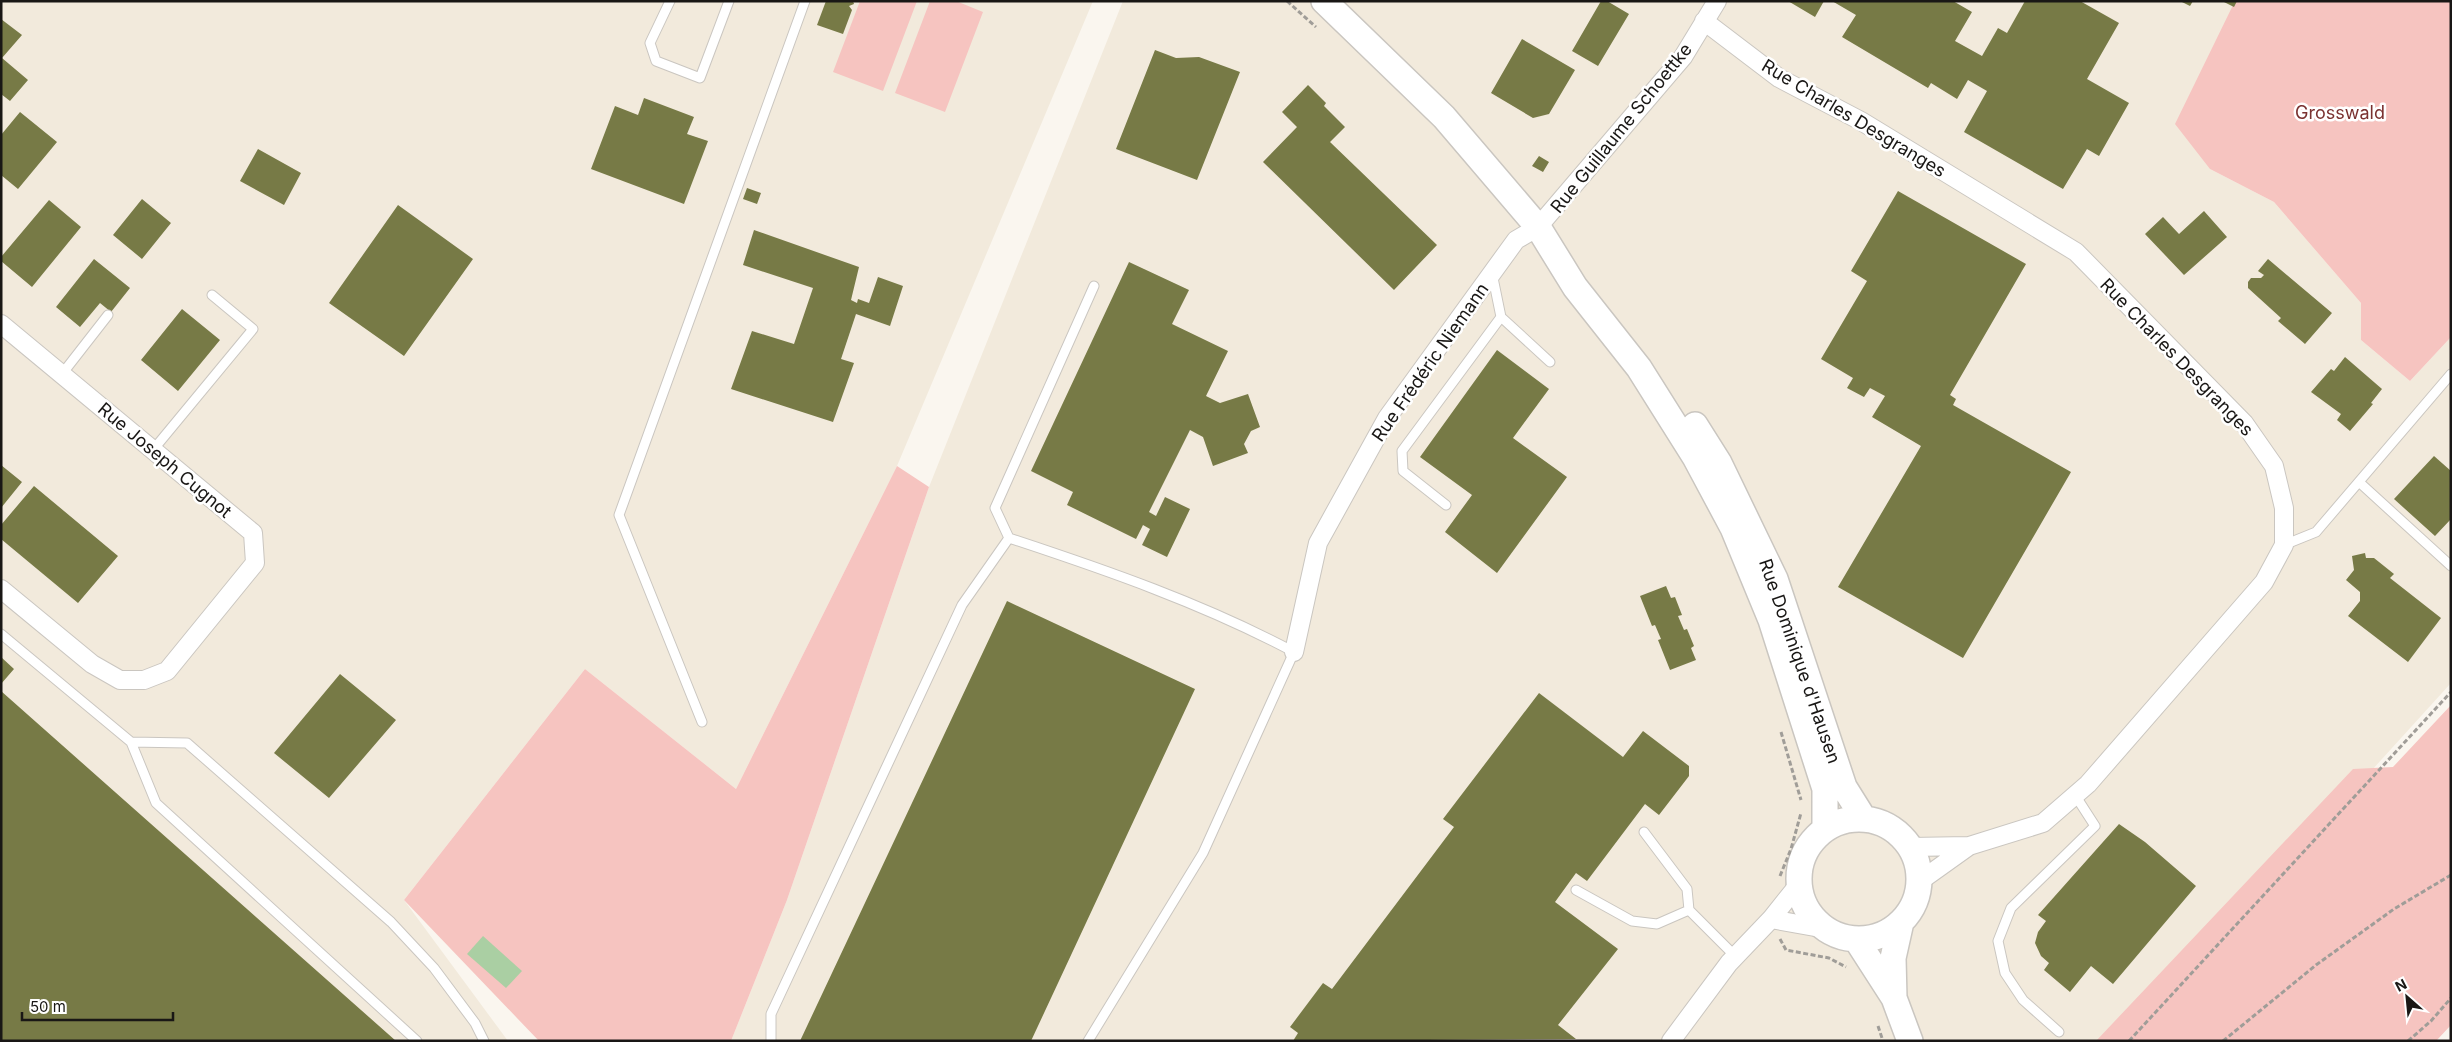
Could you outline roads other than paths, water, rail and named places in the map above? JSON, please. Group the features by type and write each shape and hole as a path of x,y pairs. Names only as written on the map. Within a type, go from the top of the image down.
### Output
{"street":[{"name":"Rue Dominique d'Hausen","path":"1324,1 1444,117 1542,232 1582,268 1678,399 1719,463 1775,579 1844,787 1864,818"},
{"name":"Rue Guillaume Schoettke","path":"1542,232 1683,57 1717,1"},
{"name":"Rue Charles Desgranges","path":"1704,21 1779,78 1861,121 2076,252 2244,424 2274,466 2284,508 2284,545 2264,582 2088,784 2043,823 1970,846 1910,847"},
{"name":"Rue Dominique d'Hausen","path":"1542,232 1575,286 1639,368 1695,457 1733,528 1771,620 1825,789 1825,829"},
{"name":"Rue Frédéric Niemann","path":"1294,652 1318,543 1387,418 1516,240 1542,232"},
{"name":"Rue Joseph Cugnot","path":"1,324 253,533 255,563 167,671 144,680 120,680 92,664 1,589"},
{"path":"1671,1041 1735,956 1771,919 1789,881 1800,868 1805,853 1813,840 1825,829 1844,821 1864,818 1882,823 1898,832 1910,847 1917,863 1920,881 1917,896 1911,910 1901,922 1880,935 1856,939 1840,936 1826,929 1812,917 1789,881"},
{"name":"Rue Charles Desgranges","path":"1920,881 1970,846"},
{"path":"1771,919 1826,929"},
{"path":"1894,998 1893,958 1901,922"},
{"path":"1856,939 1894,998 1910,1041"}],"lane":[{"path":"670,1 650,43 656,62 700,78 729,1"},
{"path":"702,722 619,515 805,1"},
{"path":"1492,272 1501,317 1550,362"},
{"path":"1088,1041 1203,853 1294,652 1254,630 1107,570 1009,538 995,508 1094,286"},
{"path":"153,450 253,329 212,295"},
{"path":"62,374 108,315"},
{"path":"1446,504 1403,471 1402,450 1501,317"},
{"path":"2284,545 2316,532 2451,374"},
{"path":"2359,482 2451,566"},
{"path":"771,1041 771,1014 962,605 1009,538"},
{"path":"1,634 131,742 156,803 417,1041"},
{"path":"131,742 187,743 391,922 434,968 475,1023 484,1041"},
{"path":"2059,1032 2023,1000 2005,973 1998,941 2011,908 2095,826 2075,795"},
{"path":"1644,832 1687,889 1689,910 1735,956"},
{"path":"1576,890 1632,922 1657,924 1689,910"}],"park label":[{"name":"Grosswald","path":"2340,112"}]}
